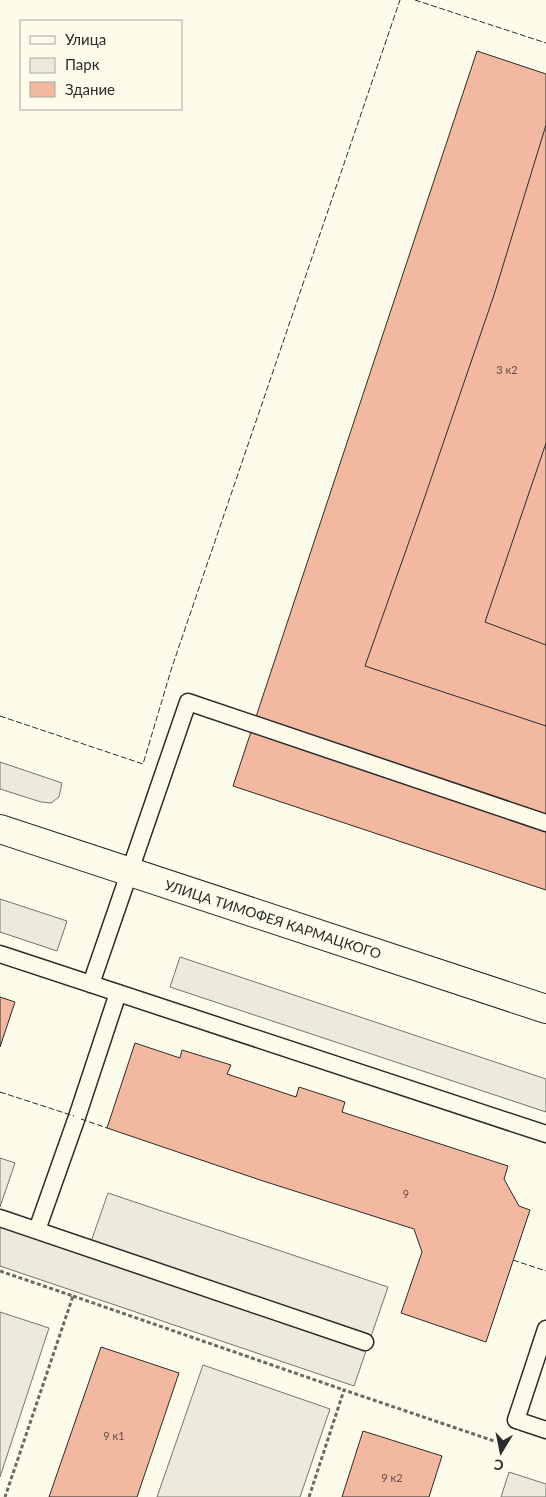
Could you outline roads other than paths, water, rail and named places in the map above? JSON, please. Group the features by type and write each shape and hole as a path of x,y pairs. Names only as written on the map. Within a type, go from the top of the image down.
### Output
{"street":[{"name":"УЛИЦА ТИМОФЕЯ КАРМАЦКОГО","path":"0,829 546,1009"}],"lane":[{"path":"91,984 188,702 546,823"},
{"path":"0,954 546,1134"},
{"path":"37,1230 77,1118 118,993"},
{"path":"0,1218 365,1342"},
{"path":"545,1333 516,1420 546,1430"}]}
